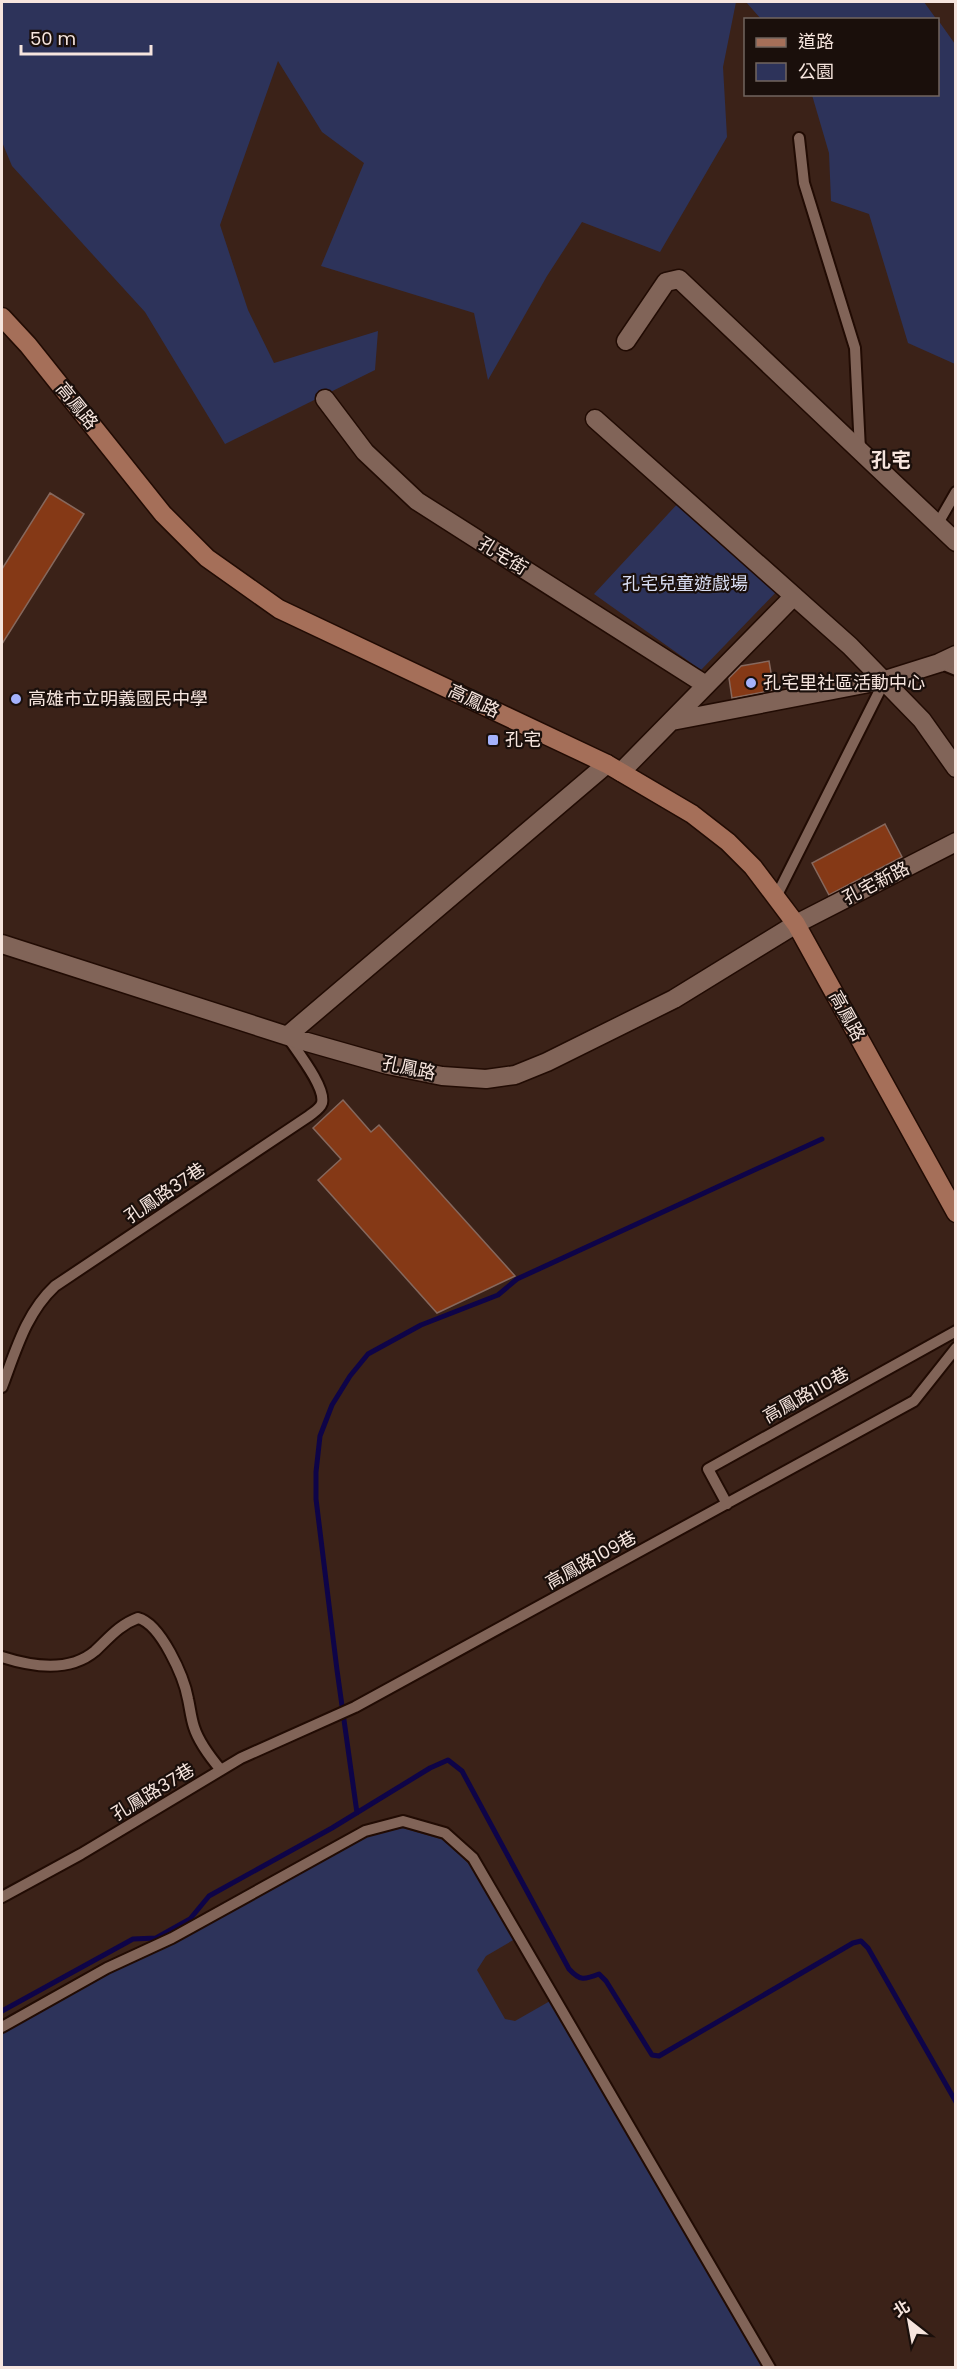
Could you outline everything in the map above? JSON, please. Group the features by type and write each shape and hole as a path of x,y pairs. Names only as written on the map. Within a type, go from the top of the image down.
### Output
{"street":[{"path":"626,340 666,282 679,279 860,454 956,542"},
{"name":"高鳳路","path":"2,317 28,345 163,514 207,558 241,584 279,609 614,768 692,814 728,842 753,867 796,924 956,1213"},
{"name":"孔宅街","path":"325,399 365,452 417,501 706,685"},
{"path":"595,419 885,680 922,720 956,768"},
{"path":"287,1036 672,720 794,596"},
{"path":"672,720 885,680 950,663"},
{"name":"孔宅新路","path":"796,924 956,842"},
{"name":"孔鳳路","path":"2,944 287,1036 388,1065 442,1076 486,1079 515,1075 547,1062 674,999 796,924"}],"lane":[{"path":"799,138 804,183 855,348 860,454"},
{"path":"937,525 956,492"},
{"path":"776,897 885,680"},
{"name":"孔鳳路37巷","path":"2,1387 29,1317 40,1299 55,1286 321,1106 323,1099 320,1088 287,1036"},
{"name":"高鳳路110巷","path":"728,1504 708,1469 956,1331"},
{"name":"高鳳路109巷","path":"221,1770 241,1758 355,1707 915,1401 956,1348"},
{"name":"孔鳳路37巷","path":"2,1657 42,1666 75,1662 93,1652 114,1630 138,1618 145,1620 154,1628 176,1663 188,1698 194,1727 205,1750 221,1770 81,1854 2,1897"},
{"path":"2,2027 107,1968 172,1938 365,1831 403,1821 445,1833 473,1858 770,2367"}],"green space":[{"path":"2,2 736,2 723,67 727,137 660,252 582,222 547,276 488,380 474,313 321,266 364,163 322,132 278,61 220,225 248,310 274,363 378,331 375,370 225,444 145,312 12,166 2,142"},
{"path":"746,2 924,2 936,18 760,18"},
{"path":"939,21 955,44 955,364 908,343 869,214 831,201 829,153 812,96 939,96"},
{"name":"孔宅兒童遊戲場","path":"681,500 780,588 701,670 594,594"},
{"path":"403,1828 444,1840 471,1866 515,1939 486,1956 477,1970 505,2019 515,2021 550,2001 762,2367 2,2367 2,2032 109,1972 366,1836"}],"building":[{"path":"50,493 84,514 2,644 2,569"},
{"name":"孔宅里社區活動中心","path":"769,661 774,690 732,698 729,678 741,666"},
{"path":"885,824 902,857 829,895 812,863"},
{"path":"343,1100 371,1132 379,1125 515,1276 437,1313 318,1180 341,1159 313,1128"}],"waterway":[{"path":"357,1813 316,1499 320,1436 332,1405 350,1376 368,1354 421,1325 498,1295 517,1279 822,1139"},
{"path":"2,2011 133,1939 156,1938 190,1919 209,1896 332,1828 430,1768 448,1760 462,1771 569,1969 579,1977 586,1978 599,1974 606,1981 652,2055 659,2056 853,1943 861,1941 868,1948 956,2102"}],"place":[{"name":"孔宅里社區活動中心","path":"751,683"},
{"name":"高雄市立明義國民中學","path":"16,699"},
{"name":"孔宅","path":"493,740"}],"district":[{"name":"孔宅","path":"891,460"}]}
